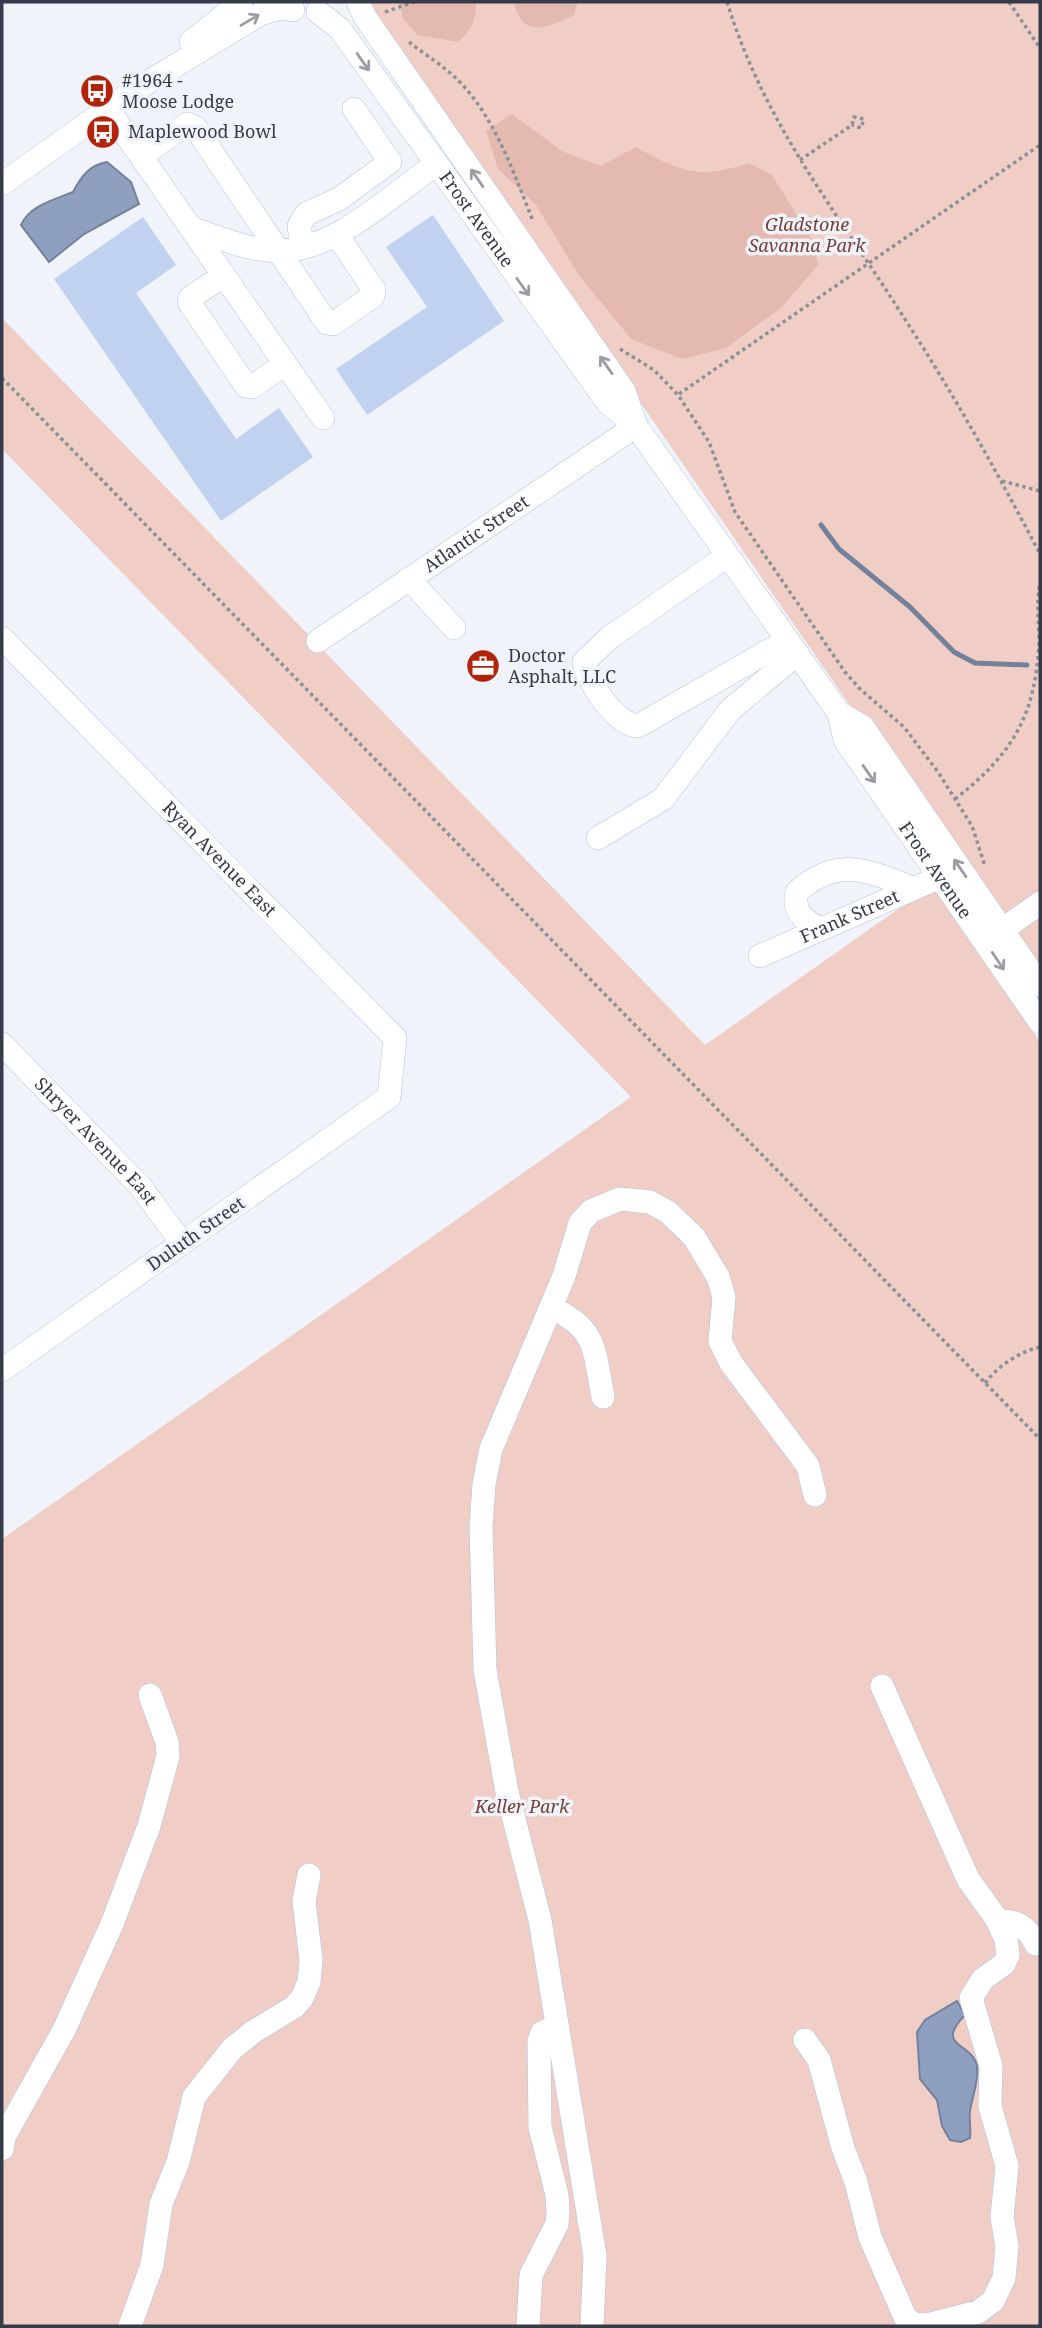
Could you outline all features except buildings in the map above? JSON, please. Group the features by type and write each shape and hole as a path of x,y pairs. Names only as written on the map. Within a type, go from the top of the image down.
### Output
{"street":[{"path":"2,184 129,94 241,2"},
{"name":"Frost Avenue","path":"358,2 365,17 624,391 636,426"},
{"path":"129,94 260,14 286,6 328,7"},
{"name":"Frost Avenue","path":"328,7 340,29 608,403 636,426 839,713 863,727 1040,985"},
{"path":"303,247 299,226 306,215 340,199 390,162 359,116 392,102"},
{"path":"108,109 323,418"},
{"path":"141,156 192,124 327,323 333,324 373,296 374,290 337,235"},
{"path":"193,229 246,246 279,251 303,247 337,235 436,164"},
{"path":"224,275 190,298 189,302 246,386 251,387 285,364"},
{"name":"Atlantic Street","path":"318,641 636,426"},
{"path":"727,556 609,638 584,662 613,714 624,723 638,726 791,648"},
{"path":"409,579 454,628"},
{"name":"Ryan Avenue East","path":"2,638 395,1038 389,1097"},
{"path":"598,838 663,799 730,710 791,648"},
{"name":"Frost Avenue","path":"839,713 845,740 1040,1022"},
{"path":"821,929 801,916 794,902 797,892 826,875 847,868 860,868 913,888"},
{"name":"Frank Street","path":"760,956 940,877"},
{"path":"1002,930 1040,903"},
{"name":"Shryer Avenue East","path":"2,1044 140,1186 182,1243"},
{"name":"Duluth Street","path":"2,1370 389,1097"},
{"path":"592,2326 595,2256 540,1920 494,1729 485,1670 481,1527 484,1484 491,1449 551,1308 571,1257 580,1223 591,1211 620,1199 650,1202 668,1212 694,1237 718,1277 724,1297 720,1341 731,1363 808,1466 815,1495"},
{"path":"551,1308 572,1317 588,1335 603,1397"},
{"path":"805,2040 819,2060 870,2237 905,2317 914,2324 927,2325 978,2312 993,2301 1004,2278 1007,2246 1002,2217 1007,2166 990,2106 991,2066 971,1998 983,1979 1004,1964 1008,1955 1006,1938 998,1921 968,1879 882,1686"},
{"path":"2,2149 5,2137 64,2030 112,1924 149,1826 168,1756 167,1742 150,1695"},
{"path":"130,2326 152,2265 161,2204 178,2161 194,2097 232,2049 303,1998 309,1982 310,1960 304,1901 309,1874"},
{"path":"998,1921 1013,1920 1029,1931 1036,1944"},
{"path":"528,2326 531,2275 557,2224 557,2195 537,2106 539,2041 542,2033 557,2026"}],"path":[{"path":"385,22 381,15 414,2"},
{"path":"721,2 727,2 754,78 800,160 908,323 1040,554"},
{"path":"1009,2 1040,48"},
{"path":"407,41 445,68 475,102 502,145 536,228"},
{"path":"800,160 852,125"},
{"path":"678,395 1040,145"},
{"path":"614,342 654,370 678,395 709,442 734,512 790,595 860,689 904,727 955,799 971,826 989,876"},
{"path":"2,378 1040,1439"},
{"path":"1000,481 1040,491"},
{"path":"955,799 990,770 1012,745 1023,724 1037,671 1037,599 1040,582"},
{"path":"985,1383 992,1373 1016,1356 1040,1347"}],"green space":[{"name":"Gladstone Savanna Park","path":"363,2 1040,2 1040,980"},
{"path":"399,2 476,2 470,29 458,42 417,35 403,18"},
{"path":"514,2 578,2 574,15 538,28 523,22"},
{"path":"512,114 562,151 600,166 636,147 678,168 690,171 716,171 749,163 772,175 813,241 818,265 781,308 726,348 682,359 631,339 578,274 536,205 498,169 486,131"},
{"name":"Keller Park","path":"2,318 705,1045 935,883 1040,1042 1040,2326 2,2326 2,1539 631,1097 2,449"}],"water":[{"path":"107,162 131,182 139,204 84,234 49,262 21,225 25,218 36,208 73,192 86,172"},
{"path":"957,2001 965,2015 956,2026 954,2039 974,2059 977,2067 970,2111 970,2138 961,2142 950,2140 942,2126 937,2100 920,2079 917,2032 925,2020"}],"waterway":[{"path":"821,525 839,549 910,607 954,652 975,663 1027,665"}],"place":[{"name":"#1964 - Moose Lodge","path":"97,91"},
{"name":"Maplewood Bowl","path":"103,132"},
{"name":"Doctor Asphalt, LLC","path":"483,666"}]}
